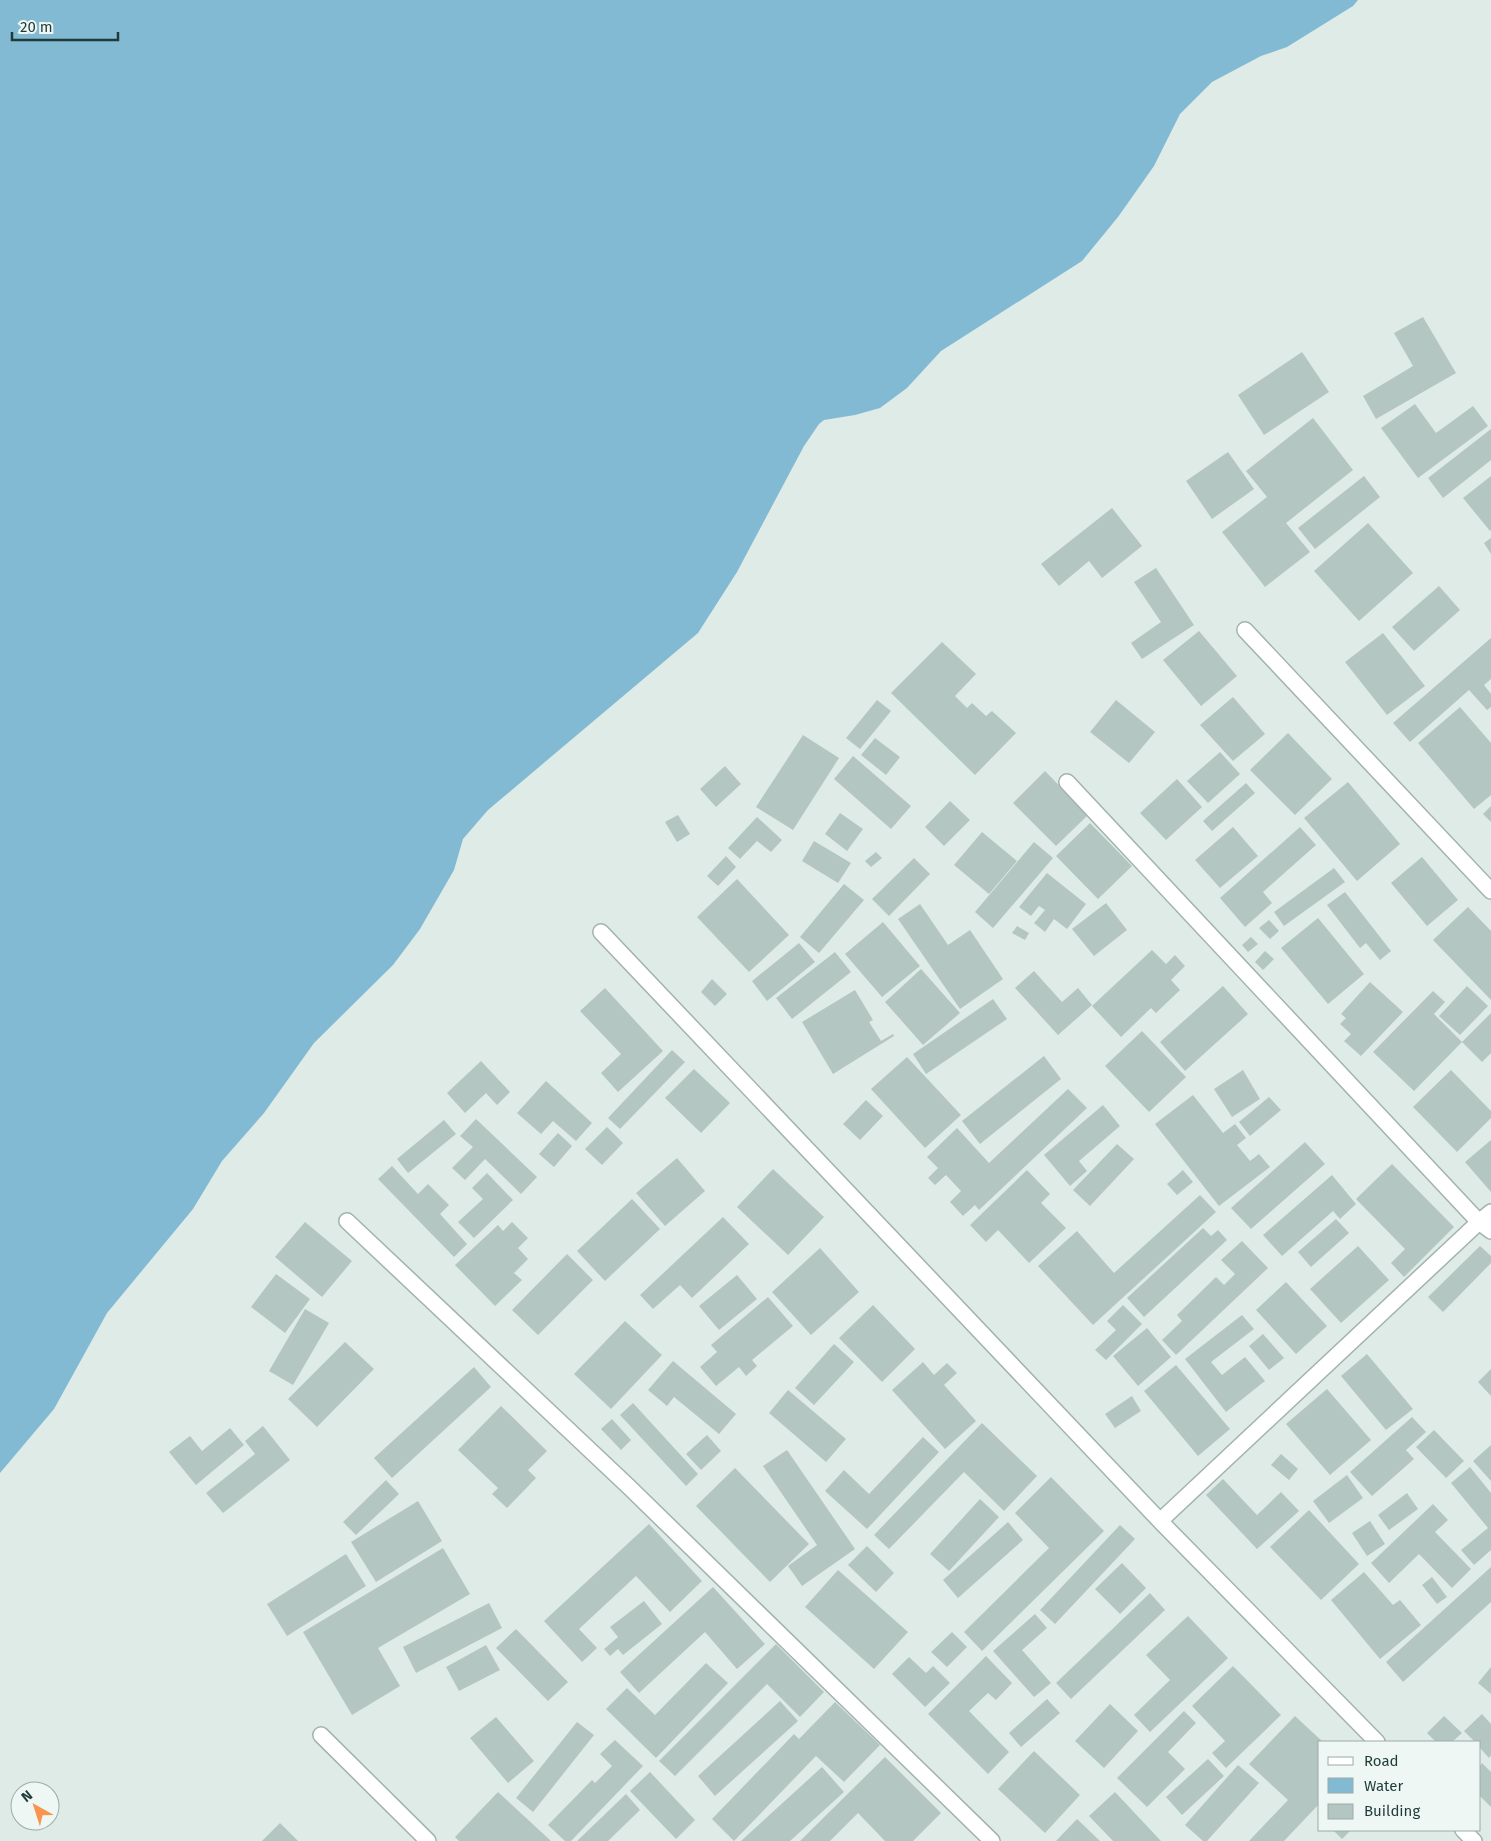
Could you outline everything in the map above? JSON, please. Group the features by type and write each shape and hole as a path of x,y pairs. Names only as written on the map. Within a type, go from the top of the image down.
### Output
{"street":[{"path":"1245,630 1491,891"},
{"path":"1067,782 1487,1222 1160,1521"},
{"path":"601,932 1160,1521 1376,1741"},
{"path":"347,1221 628,1486 992,1841"},
{"path":"321,1736 428,1841"},
{"path":"1464,1831 1474,1841"}],"water":[{"path":"0,0 1358,0 1353,6 1287,47 1261,56 1212,82 1180,114 1154,166 1118,217 1082,261 941,351 907,388 880,408 855,415 824,420 819,424 804,446 737,572 698,633 488,810 463,839 454,870 420,929 393,965 314,1043 264,1113 222,1161 193,1209 107,1313 54,1409 0,1473"}],"building":[{"path":"1423,317 1456,373 1376,419 1363,396 1413,366 1394,333"},
{"path":"1302,352 1329,392 1264,435 1238,395"},
{"path":"1415,404 1436,433 1473,406 1488,426 1418,478 1381,428"},
{"path":"1313,418 1353,470 1286,523 1310,552 1265,587 1222,532 1267,497 1246,471"},
{"path":"1491,429 1491,460 1443,498 1428,478"},
{"path":"1228,452 1254,489 1212,519 1186,481"},
{"path":"1364,476 1380,497 1315,549 1298,528"},
{"path":"1491,476 1491,530 1490,531 1463,498"},
{"path":"1112,508 1142,546 1102,578 1089,561 1059,586 1041,564"},
{"path":"1368,523 1413,573 1359,621 1314,571"},
{"path":"1491,538 1491,554 1484,543"},
{"path":"1156,568 1194,625 1142,659 1131,643 1161,622 1134,582"},
{"path":"1439,586 1460,610 1414,651 1392,627"},
{"path":"1199,631 1237,676 1201,706 1163,660"},
{"path":"1383,633 1425,686 1387,715 1345,662"},
{"path":"1491,638 1491,679 1484,685 1491,694 1491,707 1487,710 1469,690 1410,742 1393,723"},
{"path":"942,642 976,674 955,696 967,708 972,703 986,716 992,711 1016,733 975,775 891,693"},
{"path":"1233,697 1265,734 1233,761 1200,725"},
{"path":"877,700 891,711 860,749 846,738"},
{"path":"1116,700 1155,732 1129,763 1090,732"},
{"path":"1460,707 1491,743 1491,795 1474,809 1418,743"},
{"path":"1288,733 1332,779 1295,815 1250,770"},
{"path":"803,735 839,758 793,830 756,807"},
{"path":"875,738 900,757 886,775 861,755"},
{"path":"1220,752 1240,774 1208,803 1187,781"},
{"path":"853,756 911,806 891,829 834,779"},
{"path":"725,766 741,784 716,807 700,789"},
{"path":"1045,771 1088,815 1056,846 1013,803"},
{"path":"1177,779 1202,807 1166,840 1140,813"},
{"path":"1348,782 1400,844 1357,881 1304,818"},
{"path":"1246,783 1255,793 1212,831 1203,821"},
{"path":"950,801 970,820 944,846 925,827"},
{"path":"1491,806 1491,822 1483,814"},
{"path":"840,813 863,829 847,851 825,834"},
{"path":"678,815 690,834 677,842 665,822"},
{"path":"757,817 782,840 771,852 757,841 740,859 728,848"},
{"path":"1090,823 1132,866 1098,899 1056,856"},
{"path":"1233,827 1258,856 1220,888 1195,860"},
{"path":"1300,827 1316,845 1263,892 1272,903 1245,927 1220,898"},
{"path":"982,832 1017,861 989,894 954,865"},
{"path":"814,841 851,863 838,883 802,861"},
{"path":"1034,842 1053,858 993,928 975,912"},
{"path":"876,852 882,858 871,867 865,861"},
{"path":"726,856 736,867 718,886 707,876"},
{"path":"1422,857 1458,900 1427,926 1391,883"},
{"path":"914,858 930,874 889,916 872,899"},
{"path":"1334,868 1345,882 1284,926 1274,912"},
{"path":"1047,873 1086,904 1067,929 1054,919 1045,932 1034,923 1045,910 1039,906 1031,916 1019,907"},
{"path":"737,879 789,935 749,972 697,917"},
{"path":"844,884 864,900 819,953 800,937"},
{"path":"1345,892 1391,951 1380,960 1366,943 1360,948 1327,905"},
{"path":"1106,903 1127,930 1094,956 1072,929"},
{"path":"920,904 948,945 970,930 1003,979 960,1009 898,919"},
{"path":"1468,907 1491,931 1491,1000 1433,940"},
{"path":"1318,918 1364,974 1328,1004 1281,948"},
{"path":"1269,920 1279,931 1270,939 1259,928"},
{"path":"883,922 920,966 882,997 845,954"},
{"path":"1017,926 1029,933 1025,940 1012,933"},
{"path":"1251,937 1258,944 1248,952 1242,945"},
{"path":"799,943 815,962 767,1001 752,981"},
{"path":"1152,950 1166,964 1175,955 1185,966 1171,980 1180,990 1156,1013 1151,1008 1121,1037 1092,1006"},
{"path":"1265,951 1274,959 1263,970 1255,962"},
{"path":"835,952 851,972 792,1019 776,998"},
{"path":"921,969 960,1013 923,1045 885,1002"},
{"path":"1034,971 1062,1002 1078,988 1092,1005 1058,1035 1015,988"},
{"path":"712,979 727,994 715,1006 701,992"},
{"path":"1370,982 1403,1012 1361,1056 1344,1041 1351,1034 1340,1024 1346,1018 1341,1014"},
{"path":"1223,986 1248,1014 1185,1071 1160,1042"},
{"path":"1467,986 1488,1006 1460,1035 1439,1016"},
{"path":"605,988 663,1051 618,1092 601,1073 621,1054 580,1011"},
{"path":"855,990 873,1020 869,1022 881,1041 893,1034 894,1036 833,1074 802,1022"},
{"path":"1433,991 1445,1002 1434,1014 1462,1042 1414,1091 1373,1052"},
{"path":"993,999 1007,1019 926,1074 913,1054"},
{"path":"1491,1013 1491,1053 1482,1062 1462,1042"},
{"path":"1142,1031 1186,1077 1149,1112 1105,1066"},
{"path":"672,1050 685,1062 620,1129 608,1118"},
{"path":"1044,1056 1061,1079 980,1144 962,1121"},
{"path":"907,1057 961,1115 925,1148 871,1089"},
{"path":"481,1061 510,1092 497,1105 486,1093 465,1113 447,1093"},
{"path":"694,1069 730,1103 701,1133 665,1098"},
{"path":"1243,1070 1260,1099 1232,1117 1214,1089"},
{"path":"1451,1070 1491,1111 1491,1118 1457,1152 1413,1107"},
{"path":"546,1081 592,1123 576,1141 553,1121 541,1134 517,1113"},
{"path":"1068,1089 1087,1108 979,1210 975,1205 963,1216 950,1202 961,1191 946,1175 935,1185 928,1178 938,1168 927,1157 957,1128 989,1163"},
{"path":"1193,1095 1223,1133 1235,1124 1246,1138 1237,1145 1250,1161 1259,1154 1270,1167 1219,1206 1155,1124"},
{"path":"1269,1097 1281,1110 1250,1136 1239,1122"},
{"path":"866,1100 883,1116 860,1140 843,1124"},
{"path":"1103,1105 1120,1126 1079,1161 1087,1171 1070,1186 1044,1155"},
{"path":"476,1119 537,1177 521,1194 485,1159 465,1180 452,1168 473,1147 460,1136"},
{"path":"444,1120 456,1134 408,1173 397,1159"},
{"path":"607,1127 623,1143 602,1165 585,1149"},
{"path":"558,1133 572,1146 554,1167 539,1154"},
{"path":"1491,1140 1491,1192 1465,1162"},
{"path":"1305,1142 1325,1164 1251,1229 1231,1208"},
{"path":"1117,1144 1134,1159 1090,1206 1073,1190"},
{"path":"677,1158 705,1191 665,1226 636,1193"},
{"path":"1392,1164 1454,1227 1404,1277 1391,1263 1405,1249 1356,1199"},
{"path":"392,1166 418,1194 428,1184 449,1205 440,1214 467,1244 454,1257 378,1179"},
{"path":"773,1169 824,1217 788,1255 737,1207"},
{"path":"1027,1170 1050,1194 1041,1203 1066,1228 1029,1263 998,1230 986,1242 970,1225"},
{"path":"1183,1170 1193,1182 1177,1195 1167,1184"},
{"path":"487,1173 513,1200 474,1238 458,1222 483,1199 472,1188"},
{"path":"1332,1175 1356,1204 1340,1219 1333,1211 1282,1256 1263,1235"},
{"path":"1200,1195 1216,1212 1093,1325 1038,1266 1077,1231 1114,1273"},
{"path":"632,1199 660,1229 605,1281 577,1251"},
{"path":"723,1217 749,1244 692,1298 680,1285 653,1309 640,1295"},
{"path":"1336,1219 1349,1233 1311,1267 1298,1252"},
{"path":"305,1222 352,1261 322,1297 275,1257"},
{"path":"512,1222 528,1238 518,1248 528,1259 514,1273 522,1280 495,1306 455,1265 498,1225 503,1231"},
{"path":"1203,1228 1211,1236 1218,1230 1227,1240 1144,1317 1127,1298"},
{"path":"1242,1241 1268,1268 1176,1355 1162,1340 1182,1321 1177,1315 1216,1277 1224,1285 1235,1274 1221,1260"},
{"path":"1358,1246 1389,1280 1341,1323 1310,1289"},
{"path":"1480,1246 1491,1256 1491,1263 1443,1312 1428,1297"},
{"path":"820,1248 859,1292 811,1335 772,1292"},
{"path":"567,1254 593,1280 538,1335 512,1310"},
{"path":"276,1274 310,1299 285,1333 251,1307"},
{"path":"737,1275 757,1299 719,1330 699,1306"},
{"path":"1286,1282 1327,1326 1296,1354 1256,1310"},
{"path":"768,1297 793,1326 752,1360 757,1366 746,1376 739,1367 716,1386 700,1367 717,1352 711,1345"},
{"path":"873,1305 915,1349 882,1382 839,1338"},
{"path":"1123,1305 1142,1324 1106,1360 1095,1350 1116,1330 1107,1321"},
{"path":"305,1309 329,1323 293,1385 269,1371"},
{"path":"1242,1315 1254,1329 1211,1362 1222,1375 1245,1357 1265,1381 1226,1412 1185,1359"},
{"path":"625,1321 662,1355 611,1409 574,1374"},
{"path":"1147,1328 1171,1357 1138,1386 1113,1356"},
{"path":"1263,1334 1284,1358 1269,1370 1249,1346"},
{"path":"345,1342 374,1369 317,1427 288,1399"},
{"path":"834,1344 854,1362 814,1405 795,1388"},
{"path":"1367,1354 1413,1409 1386,1430 1341,1376"},
{"path":"673,1361 736,1414 719,1434 674,1397 667,1406 648,1390"},
{"path":"923,1362 934,1375 947,1363 957,1373 944,1385 976,1421 945,1449 892,1390"},
{"path":"1176,1365 1230,1429 1198,1456 1144,1391"},
{"path":"474,1367 491,1387 392,1478 374,1458"},
{"path":"1491,1369 1491,1396 1478,1382"},
{"path":"1327,1389 1371,1440 1330,1475 1286,1424"},
{"path":"788,1390 846,1439 826,1462 769,1413"},
{"path":"1132,1396 1141,1411 1115,1428 1105,1414"},
{"path":"633,1403 698,1474 686,1486 620,1415"},
{"path":"501,1406 547,1451 528,1470 536,1478 507,1508 492,1494 498,1488 458,1450"},
{"path":"1412,1417 1426,1432 1406,1450 1414,1459 1372,1496 1350,1472"},
{"path":"612,1419 631,1440 621,1450 601,1429"},
{"path":"982,1423 1037,1476 1004,1511 964,1472 889,1549 874,1535"},
{"path":"263,1426 290,1460 223,1513 206,1493 255,1454 245,1441"},
{"path":"230,1428 244,1445 196,1485 169,1452 190,1436 202,1451"},
{"path":"1434,1430 1464,1461 1446,1478 1416,1447"},
{"path":"707,1435 721,1451 701,1470 686,1454"},
{"path":"923,1437 939,1452 867,1529 825,1491 844,1470 869,1494"},
{"path":"1491,1445 1491,1481 1473,1461"},
{"path":"787,1450 855,1549 802,1586 788,1566 817,1545 763,1466"},
{"path":"1281,1454 1298,1469 1289,1480 1271,1465"},
{"path":"1470,1467 1491,1493 1491,1550 1474,1565 1461,1550 1488,1528 1451,1483"},
{"path":"735,1468 809,1544 770,1582 696,1506"},
{"path":"1347,1475 1363,1498 1329,1523 1313,1501"},
{"path":"1051,1477 1104,1531 982,1651 964,1632 1049,1548 1015,1513"},
{"path":"1223,1479 1257,1515 1281,1492 1299,1511 1257,1549 1206,1495"},
{"path":"386,1480 399,1494 356,1535 343,1522"},
{"path":"1407,1493 1418,1509 1389,1530 1378,1515"},
{"path":"980,1499 999,1517 949,1571 930,1554"},
{"path":"418,1501 442,1541 376,1582 351,1542"},
{"path":"1433,1504 1448,1520 1435,1532 1471,1569 1452,1588 1419,1554 1389,1583 1371,1563"},
{"path":"1309,1510 1359,1564 1321,1600 1270,1547"},
{"path":"1370,1521 1385,1544 1367,1556 1352,1533"},
{"path":"1008,1522 1023,1540 958,1598 943,1580"},
{"path":"649,1524 702,1581 670,1612 636,1576 579,1629 597,1648 582,1662 544,1621"},
{"path":"1120,1525 1135,1539 1055,1624 1040,1610"},
{"path":"867,1546 894,1573 876,1592 848,1565"},
{"path":"443,1548 470,1594 378,1648 400,1686 352,1715 303,1632"},
{"path":"346,1554 366,1586 287,1636 267,1604"},
{"path":"1122,1563 1146,1588 1120,1614 1095,1589"},
{"path":"1491,1567 1491,1602 1403,1682 1386,1662"},
{"path":"838,1570 908,1632 874,1669 805,1607"},
{"path":"1364,1572 1393,1605 1400,1600 1421,1625 1380,1659 1331,1600"},
{"path":"1432,1577 1447,1597 1437,1604 1422,1585"},
{"path":"713,1587 765,1644 737,1669 705,1632 639,1693 620,1672"},
{"path":"1150,1593 1165,1610 1071,1699 1056,1683"},
{"path":"644,1601 662,1624 623,1655 618,1649 610,1656 604,1649 618,1637 610,1627"},
{"path":"489,1603 502,1628 416,1673 403,1647"},
{"path":"1035,1614 1047,1628 1022,1650 1051,1683 1034,1697 993,1651"},
{"path":"1188,1616 1228,1658 1150,1732 1134,1715 1170,1680 1146,1655"},
{"path":"516,1629 568,1682 548,1701 496,1648"},
{"path":"952,1632 967,1647 947,1667 931,1652"},
{"path":"776,1644 824,1692 800,1717 767,1684 675,1776 659,1761"},
{"path":"486,1645 500,1670 459,1691 446,1667"},
{"path":"986,1656 1012,1683 996,1700 988,1693 969,1711 1009,1752 988,1774 928,1714"},
{"path":"909,1657 926,1673 933,1666 950,1683 925,1707 892,1674"},
{"path":"706,1663 728,1683 656,1758 606,1709 627,1688 655,1715"},
{"path":"1233,1666 1281,1715 1226,1768 1212,1753 1225,1741 1192,1706"},
{"path":"1491,1667 1491,1694 1478,1683"},
{"path":"1047,1699 1060,1713 1021,1747 1009,1733"},
{"path":"780,1701 798,1721 715,1796 698,1776"},
{"path":"835,1702 880,1745 844,1782 816,1756 734,1841 712,1819 794,1734 799,1739"},
{"path":"1110,1704 1138,1731 1104,1768 1075,1741"},
{"path":"1184,1711 1196,1723 1168,1752 1185,1769 1147,1807 1117,1778"},
{"path":"1482,1714 1491,1724 1491,1755 1489,1758 1481,1749 1481,1741 1474,1741 1464,1731"},
{"path":"1295,1716 1322,1741 1318,1741 1318,1805 1284,1841 1249,1841 1288,1800 1249,1764"},
{"path":"1444,1716 1462,1733 1453,1741 1435,1741 1427,1733"},
{"path":"496,1717 534,1761 508,1783 470,1738"},
{"path":"577,1722 594,1735 533,1812 516,1798"},
{"path":"615,1740 643,1766 571,1841 565,1841 548,1825 592,1780 595,1783 612,1766 600,1754"},
{"path":"1034,1751 1080,1795 1045,1833 998,1789"},
{"path":"885,1757 941,1813 913,1841 885,1841 858,1813 830,1841 800,1841"},
{"path":"1208,1759 1224,1776 1182,1815 1166,1797"},
{"path":"1482,1763 1491,1772 1491,1807 1481,1797"},
{"path":"1238,1765 1259,1783 1207,1841 1203,1841 1185,1825"},
{"path":"822,1767 844,1792 790,1841 741,1841"},
{"path":"650,1772 695,1820 676,1839 630,1791"},
{"path":"498,1792 551,1841 459,1841 455,1837"},
{"path":"1115,1792 1161,1841 1113,1841 1089,1816"},
{"path":"626,1794 640,1810 608,1841 577,1841"},
{"path":"1077,1819 1100,1841 1056,1841"},
{"path":"280,1823 298,1841 262,1841"},
{"path":"1334,1831 1350,1831 1342,1839"}]}
